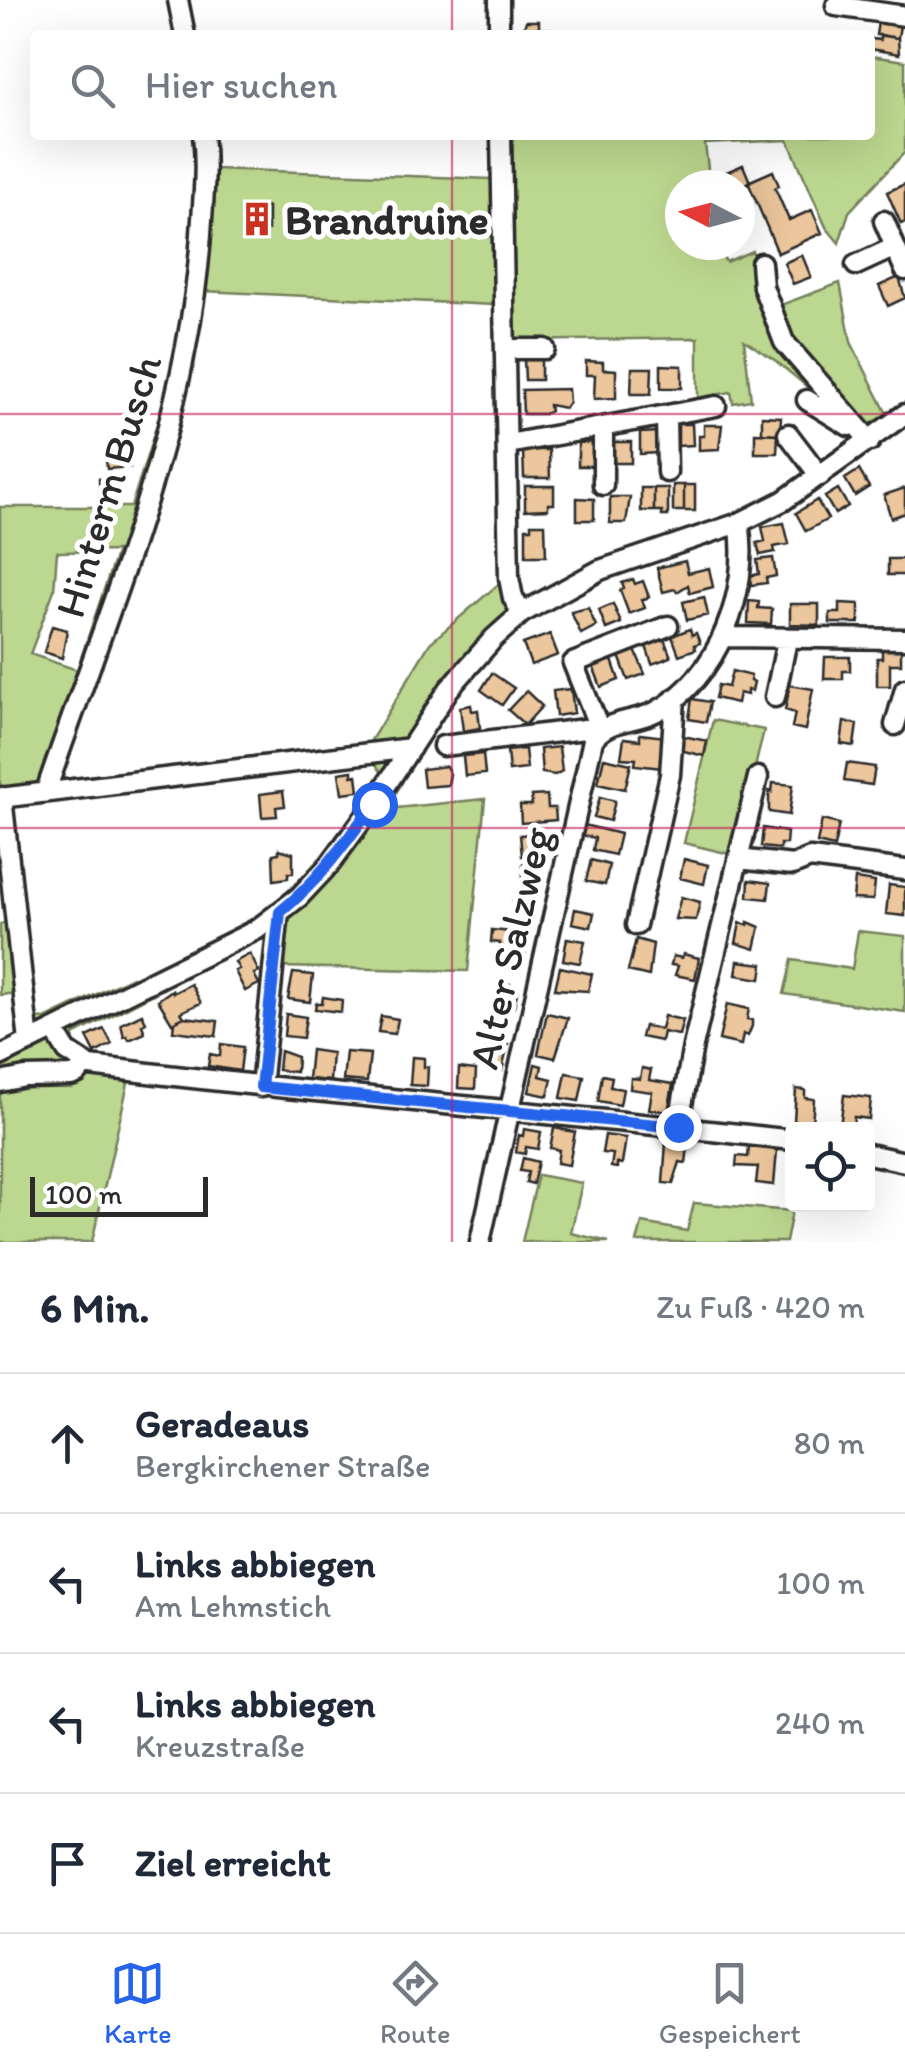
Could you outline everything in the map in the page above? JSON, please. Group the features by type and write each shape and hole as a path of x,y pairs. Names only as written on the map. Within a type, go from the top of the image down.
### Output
{"street":[{"path":"178,0 184,30"},
{"path":"499,0 500,30"},
{"path":"836,6 905,16"},
{"name":"Hinterm Busch","path":"46,792 169,432 198,278 205,174 203,140"},
{"path":"501,140 509,578 513,598 522,613"},
{"path":"884,220 905,270"},
{"path":"856,265 895,247"},
{"path":"760,263 764,287 784,342 867,438"},
{"path":"505,349 544,348"},
{"path":"807,400 867,438"},
{"path":"508,444 716,406"},
{"path":"0,1056 256,930 299,897 330,864 450,690 494,638 522,613 600,570 738,524 783,501 905,414"},
{"path":"666,415 666,472"},
{"path":"603,428 603,485"},
{"path":"788,434 820,476"},
{"path":"442,746 600,730 656,712 675,698 724,638 742,548 738,524"},
{"path":"600,730 573,663 668,626"},
{"path":"724,638 905,639"},
{"path":"775,697 787,640"},
{"path":"895,725 905,689"},
{"path":"636,926 670,775 675,698"},
{"name":"Alter Salzweg","path":"480,1242 593,740 600,730"},
{"path":"29,1042 1,798 410,748"},
{"path":"678,1127 693,1046 758,777"},
{"path":"738,858 793,865 810,858 905,870"},
{"path":"261,1087 280,912"},
{"path":"54,1030 66,1051 85,1064 261,1087 785,1139"},
{"path":"0,1082 71,1076 85,1064"},
{"path":"875,1156 905,1162"}],"green space":[{"path":"875,57 905,61 905,152 849,212 839,243 826,227 788,140 875,140"},
{"path":"208,140 212,140 215,169 492,179 493,140 788,140 705,144 708,170 665,170 665,260 755,259 773,308 840,283 851,342 887,414 864,434 776,361 744,340 751,400 733,403 731,392 698,398 698,338 511,341 515,583 525,596 535,595 542,612 494,652 453,700 387,809 485,799 468,971 281,967 283,927 74,1035 72,1046 91,1061 518,1103 498,1125 493,1116 262,1096 129,1079 92,1242 0,1242 0,1047 23,1036 17,993 0,995 0,924 9,922 0,832 0,507 131,507 178,358 198,155","holes":["202,291 494,305 501,582 430,643 370,742 64,779 60,775 178,434 195,360","117,551 77,670 30,654 54,590 57,552","375,763 382,773 321,859 261,914 134,980 132,977 45,1019 32,1018 11,813 18,802"]},
{"path":"713,720 764,730 734,855 684,843"},
{"path":"858,931 905,936 905,1012 784,994 792,960 852,969"},
{"path":"538,1175 582,1183 571,1233 609,1242 522,1242"},
{"path":"694,1203 792,1212 786,1242 637,1242 642,1223 687,1231"}],"building":[{"path":"526,21 539,21 539,29 552,29 552,30 523,30"},
{"path":"878,22 900,25 898,38 876,35"},
{"path":"880,35 898,38 899,54 875,50 875,39 880,40"},
{"path":"773,171 779,186 775,188 789,220 812,210 822,233 778,253 755,199 755,179"},
{"path":"905,184 905,222 901,224 887,192"},
{"name":"Brandruine","path":"268,207 268,230 246,230 246,208"},
{"path":"802,255 811,277 793,284 784,263"},
{"path":"899,277 905,298 888,306 879,286"},
{"path":"524,360 541,360 541,380 525,380"},
{"path":"586,361 603,362 603,369 616,370 616,398 594,399 595,375 586,375"},
{"path":"661,365 682,366 682,388 661,388"},
{"path":"632,368 652,368 651,394 631,394"},
{"path":"568,389 569,402 565,408 549,405 550,411 544,414 523,414 522,390"},
{"path":"762,416 781,417 780,434 762,433"},
{"path":"678,424 692,424 693,445 678,446"},
{"path":"704,425 722,425 719,449 699,450"},
{"path":"659,432 659,453 640,454 640,433"},
{"path":"755,433 778,434 777,453 755,453"},
{"path":"596,442 596,466 578,466 578,443"},
{"path":"613,442 631,442 631,463 614,463"},
{"path":"523,450 549,450 550,478 524,478"},
{"path":"129,452 130,467 107,469 106,460 114,459 114,453"},
{"path":"859,470 869,487 855,496 845,479"},
{"path":"121,477 122,496 109,500 109,496 100,497 99,479"},
{"path":"673,485 684,485 684,511 673,511"},
{"path":"684,485 695,485 695,511 684,511"},
{"path":"525,486 554,486 554,504 548,504 548,509 525,510"},
{"path":"641,488 654,488 654,511 641,511"},
{"path":"654,488 668,488 668,516 654,511"},
{"path":"905,488 905,513 891,518 884,495"},
{"path":"838,489 848,506 835,514 825,497"},
{"path":"610,497 630,497 626,523 610,523"},
{"path":"577,498 594,499 594,520 577,520"},
{"path":"817,500 828,519 806,531 796,513"},
{"path":"784,523 789,544 760,555 757,543 765,541 762,527"},
{"path":"531,524 545,524 546,556 526,556 526,528 531,528"},
{"path":"773,558 776,576 766,578 767,583 751,585 749,576 759,574 757,560"},
{"path":"888,559 905,559 905,575 888,575"},
{"path":"80,560 96,560 96,576 80,576"},
{"path":"685,561 688,573 709,568 713,587 690,593 688,585 677,592 663,592 657,568"},
{"path":"633,579 635,584 643,581 649,597 642,600 645,608 629,614 620,590 624,588 622,583"},
{"path":"704,597 708,615 687,620 683,602"},
{"path":"749,601 759,602 758,608 772,609 771,624 748,623"},
{"path":"840,603 859,604 859,623 830,623 830,613 840,613"},
{"path":"613,604 621,623 606,629 599,610"},
{"path":"790,604 819,604 819,625 790,624"},
{"path":"588,608 596,626 581,634 571,612"},
{"path":"52,626 67,630 62,658 44,652"},
{"path":"690,629 700,643 694,645 696,649 679,655 672,636"},
{"path":"550,634 558,655 531,665 523,644"},
{"path":"664,639 671,657 652,664 646,646"},
{"path":"635,650 645,674 628,680 619,656"},
{"path":"882,650 901,650 901,664 890,664 890,686 877,686 877,658 882,658"},
{"path":"825,657 850,657 850,671 843,671 843,679 824,679"},
{"path":"612,660 619,680 601,687 593,666"},
{"path":"732,671 751,676 750,681 754,682 747,695 739,693 737,703 715,698 718,685 728,687"},
{"path":"492,673 514,688 502,705 481,690"},
{"path":"790,685 813,689 805,730 792,727 795,713 785,710"},
{"path":"571,689 574,713 556,716 553,691"},
{"path":"526,691 542,706 525,725 508,710"},
{"path":"692,699 710,702 706,722 689,719"},
{"path":"471,705 472,711 478,710 480,728 463,731 460,707"},
{"path":"844,722 857,724 854,746 841,744"},
{"path":"640,734 666,737 663,768 635,765 636,759 621,758 624,738 640,740"},
{"path":"683,736 707,741 704,756 680,750"},
{"path":"559,747 562,771 555,775 542,773 540,749"},
{"path":"525,749 527,769 509,771 507,751"},
{"path":"483,754 485,774 465,776 463,756"},
{"path":"604,758 631,764 625,789 598,783"},
{"path":"847,763 875,767 872,785 844,781"},
{"path":"446,766 450,774 448,785 424,787 422,769"},
{"path":"352,771 352,776 357,775 359,791 342,793 339,773"},
{"path":"773,783 793,785 789,815 769,812"},
{"path":"283,791 285,806 276,807 277,816 262,817 260,794"},
{"path":"547,795 548,808 555,808 556,820 521,823 520,805 532,805 531,796"},
{"path":"600,797 615,801 610,821 594,817"},
{"path":"822,820 839,824 834,847 817,843"},
{"path":"584,825 620,834 615,855 593,850 595,838 582,835"},
{"path":"763,828 787,832 786,844 780,844 780,849 761,847"},
{"path":"520,835 547,835 548,856 522,856"},
{"path":"279,849 293,853 293,873 274,880 273,854 279,853"},
{"path":"684,859 708,865 704,884 680,878"},
{"path":"591,860 609,865 605,885 586,881"},
{"path":"523,864 530,864 530,870 540,869 540,892 523,892"},
{"path":"855,879 875,882 873,900 853,899"},
{"path":"749,880 770,883 768,899 748,897"},
{"path":"889,885 905,887 905,916 886,914"},
{"path":"681,897 700,902 696,920 675,919"},
{"path":"513,901 532,901 531,925 512,924"},
{"path":"575,909 594,913 591,927 572,923"},
{"path":"740,923 760,927 755,949 736,943"},
{"path":"492,930 526,937 525,958 501,957 500,943 491,942"},
{"path":"567,938 585,941 580,963 563,960"},
{"path":"636,939 653,944 649,976 628,971"},
{"path":"250,954 259,972 254,974 259,984 245,991 235,962"},
{"path":"683,954 699,958 695,979 675,975 678,966 671,965 673,956 682,958"},
{"path":"738,961 763,964 761,979 736,975"},
{"path":"560,967 592,974 588,991 555,989"},
{"path":"293,973 313,975 310,1002 288,999"},
{"path":"508,983 518,988 514,1007 498,1003 501,985"},
{"path":"191,984 201,1003 181,1012 184,1017 172,1023 158,1000"},
{"path":"323,997 342,1000 341,1012 315,1009"},
{"path":"727,1004 749,1009 747,1019 752,1020 752,1026 748,1036 743,1034 741,1045 719,1040"},
{"path":"547,1013 568,1018 555,1058 538,1054"},
{"path":"142,1014 145,1033 129,1040 124,1037 121,1024"},
{"path":"286,1014 306,1017 303,1038 284,1036"},
{"path":"381,1016 398,1019 395,1034 378,1032"},
{"path":"664,1016 683,1020 679,1035 663,1032 661,1041 641,1037 644,1026 661,1029"},
{"path":"184,1017 218,1021 216,1036 173,1031 174,1022"},
{"path":"104,1029 112,1044 95,1053 87,1037"},
{"path":"487,1040 508,1044 502,1071 484,1067"},
{"path":"221,1044 243,1047 240,1071 208,1066 210,1054 220,1056"},
{"path":"311,1050 332,1053 330,1081 308,1079"},
{"path":"280,1051 297,1057 296,1072 278,1070"},
{"path":"346,1052 370,1054 367,1082 343,1080"},
{"path":"412,1057 424,1058 424,1067 428,1067 427,1086 410,1085"},
{"path":"535,1064 542,1066 540,1076 552,1079 548,1096 529,1092"},
{"path":"459,1068 476,1070 475,1089 458,1088"},
{"path":"642,1068 651,1070 649,1080 673,1084 668,1112 649,1109 652,1092 630,1089 631,1078 640,1079"},
{"path":"566,1073 584,1076 579,1101 561,1098"},
{"path":"602,1075 612,1077 610,1087 623,1089 620,1105 598,1101"},
{"path":"796,1089 805,1090 805,1098 814,1099 812,1122 794,1121"},
{"path":"844,1095 871,1098 869,1119 854,1117 854,1122 841,1122"},
{"path":"554,1128 575,1132 569,1165 557,1163 559,1150 550,1148"},
{"path":"524,1129 541,1132 538,1149 526,1147 525,1154 516,1152"},
{"path":"605,1135 626,1138 622,1164 617,1163 617,1168 611,1167 613,1154 602,1153"},
{"path":"666,1143 688,1146 686,1163 680,1162 673,1184 663,1183"},
{"path":"749,1147 777,1150 774,1185 756,1183 758,1167 736,1166 737,1156 748,1157"},
{"path":"523,1158 538,1162 533,1184 526,1182 528,1172 520,1171"}],"place":[{"name":"Brandruine","path":"257,219"}],"route":[{"path":"374,804 330,864 280,912 261,1087 678,1127"}]}
